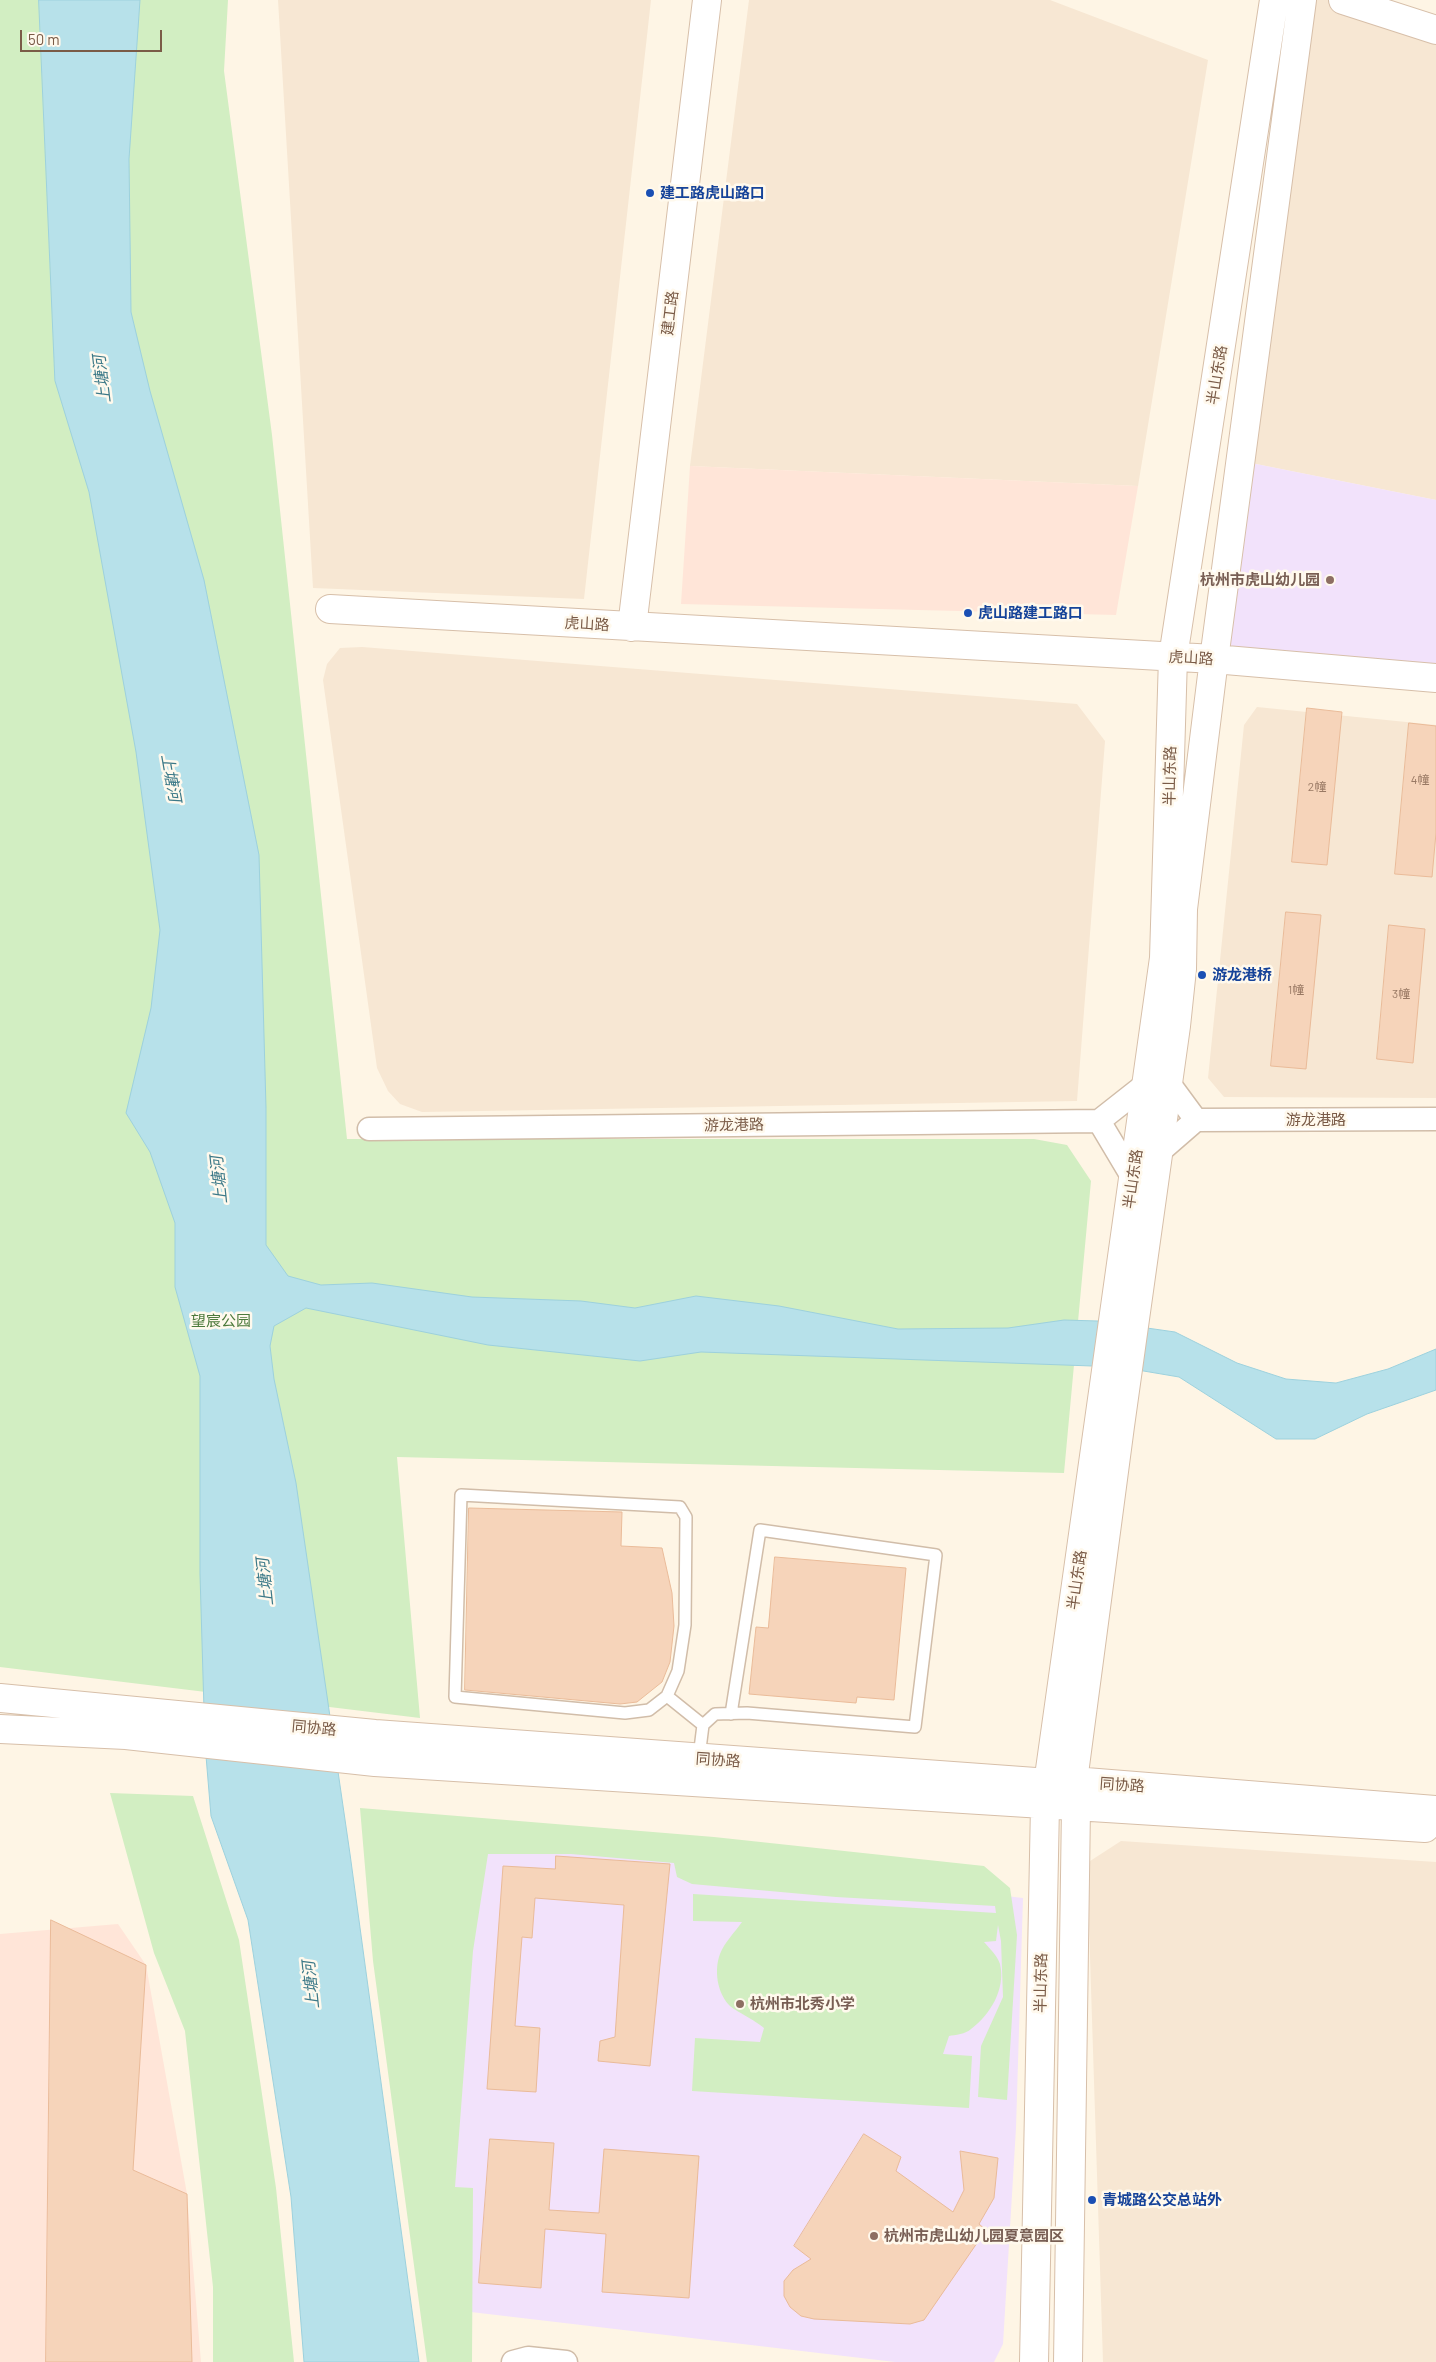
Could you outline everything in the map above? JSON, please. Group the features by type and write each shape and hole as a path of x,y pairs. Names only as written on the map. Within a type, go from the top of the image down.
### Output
{"main road":[{"name":"建工路","path":"632,627 707,0"},
{"name":"半山东路","path":"1124,1318 1133,1178 1157,1083 1182,969 1184,909 1214,659 1302,0"},
{"path":"1343,0 1436,30"},
{"name":"半山东路","path":"1034,2362 1061,1794 1124,1318 1158,1153 1157,1083 1164,958 1173,657 1272,1"},
{"name":"虎山路","path":"330,609 1214,659 1436,678"},
{"name":"同协路","path":"0,1698 128,1723 375,1762 1436,1810"},
{"name":"同协路","path":"0,1729 128,1723 374,1734 698,1758 1061,1794 1436,1828"},
{"name":"半山东路","path":"1061,1794 1068,2362"}],"street":[{"path":"1133,1178 1099,1121 1157,1083 1196,1120 1158,1153"},
{"name":"游龙港路","path":"1196,1120 1436,1119"},
{"name":"游龙港路","path":"369,1129 1099,1121"},
{"path":"514,2361 528,2358 566,2362"}],"lane":[{"path":"461,1495 680,1507 686,1517 685,1625 678,1671 667,1696 648,1710 625,1713 455,1697 461,1495"},
{"path":"698,1758 704,1726 715,1714 915,1727 936,1555 760,1530 731,1714"},
{"path":"667,1696 704,1726"}],"shaded area":[{"path":"278,0 651,0 584,599 313,588"},
{"path":"749,0 1050,0 1208,60 1138,486 690,466"},
{"path":"1302,0 1343,0 1436,30 1436,500 1241,461"},
{"name":"杭州市虎山幼儿园","path":"1241,461 1436,500 1436,678 1214,659"},
{"path":"690,466 1138,486 1116,615 681,604"},
{"path":"362,647 1077,704 1105,741 1077,1101 422,1112 400,1104 388,1091 377,1068 323,680 327,664 340,648"},
{"path":"1257,707 1436,725 1436,1098 1224,1097 1208,1078 1244,725"},
{"name":"杭州市北秀小学","path":"473,1834 1023,1898 1016,2128 1003,2344 994,2362 895,2362 437,2308"},
{"path":"1121,1841 1436,1862 1436,2362 1103,2362 1087,1863"},
{"path":"118,1924 146,1965 187,2194 201,2362 0,2362 0,1934"}],"green space":[{"name":"望宸公园","path":"0,0 228,0 224,71 272,435 347,1139 1034,1139 1067,1145 1091,1181 1064,1473 397,1457 420,1718 0,1667"},
{"path":"110,1793 193,1796 239,1940 276,2188 294,2362 213,2362 213,2287 185,2031 154,1953"},
{"path":"360,1808 714,1837 984,1866 1010,1888 1017,1935 1007,2100 978,2097 981,2046 1003,1997 1001,1941 998,1925 996,1941 984,1942 1000,1964 1001,1983 995,2001 978,2023 969,2031 949,2036 943,2054 972,2056 969,2108 692,2091 695,2038 760,2042 764,2028 729,2005 719,1987 717,1967 720,1954 742,1922 693,1921 693,1894 996,1913 995,1906 836,1897 692,1884 677,1877 674,1863 571,1854 488,1854 473,1951 455,2187 473,2188 472,2362 427,2362 373,1961"}],"water":[{"name":"上塘河","path":"39,0 140,0 129,159 131,312 150,391 204,580 259,855 266,1108 266,1245 288,1276 321,1285 372,1283 472,1297 581,1301 635,1308 696,1296 779,1306 898,1329 1008,1328 1064,1320 1098,1321 1175,1332 1237,1363 1286,1379 1336,1383 1388,1369 1436,1349 1436,1390 1367,1414 1315,1439 1276,1439 1179,1377 1120,1367 701,1352 640,1361 488,1345 306,1308 274,1326 270,1346 274,1379 296,1483 350,1854 419,2362 304,2362 291,2197 248,1920 211,1816 205,1744 200,1574 200,1376 175,1287 175,1223 150,1152 126,1113 151,1008 160,930 136,752 89,492 55,381"}],"building":[{"path":"1307,708 1342,712 1327,865 1292,862"},
{"path":"1409,723 1436,726 1436,833 1432,877 1395,874"},
{"path":"1286,912 1321,915 1306,1069 1271,1066"},
{"path":"1389,925 1425,929 1413,1063 1377,1059"},
{"path":"469,1508 622,1512 621,1546 662,1548 672,1593 674,1626 670,1662 662,1682 637,1702 620,1704 465,1690"},
{"path":"775,1557 906,1568 894,1700 857,1697 856,1703 749,1694 756,1627 768,1628"},
{"path":"556,1856 670,1864 650,2066 598,2061 600,2041 615,2037 624,1905 535,1898 532,1938 522,1937 515,2026 540,2028 536,2092 487,2089 503,1866 555,1869"},
{"path":"51,1920 146,1965 133,2170 187,2194 192,2362 46,2362"},
{"path":"864,2134 901,2157 896,2171 953,2212 964,2190 960,2151 998,2158 994,2198 979,2224 986,2230 924,2320 910,2324 814,2319 801,2316 790,2307 784,2296 784,2281 793,2270 811,2259 794,2246"},
{"path":"490,2139 554,2143 549,2210 599,2213 604,2149 699,2156 689,2298 602,2292 606,2234 545,2229 541,2288 479,2283"}],"place":[{"name":"建工路虎山路口","path":"650,193"},
{"name":"杭州市虎山幼儿园","path":"1330,580"},
{"name":"虎山路建工路口","path":"968,613"},
{"name":"游龙港桥","path":"1202,975"},
{"name":"杭州市北秀小学","path":"740,2004"},
{"name":"青城路公交总站外","path":"1092,2200"},
{"name":"杭州市虎山幼儿园夏意园区","path":"874,2236"}]}
